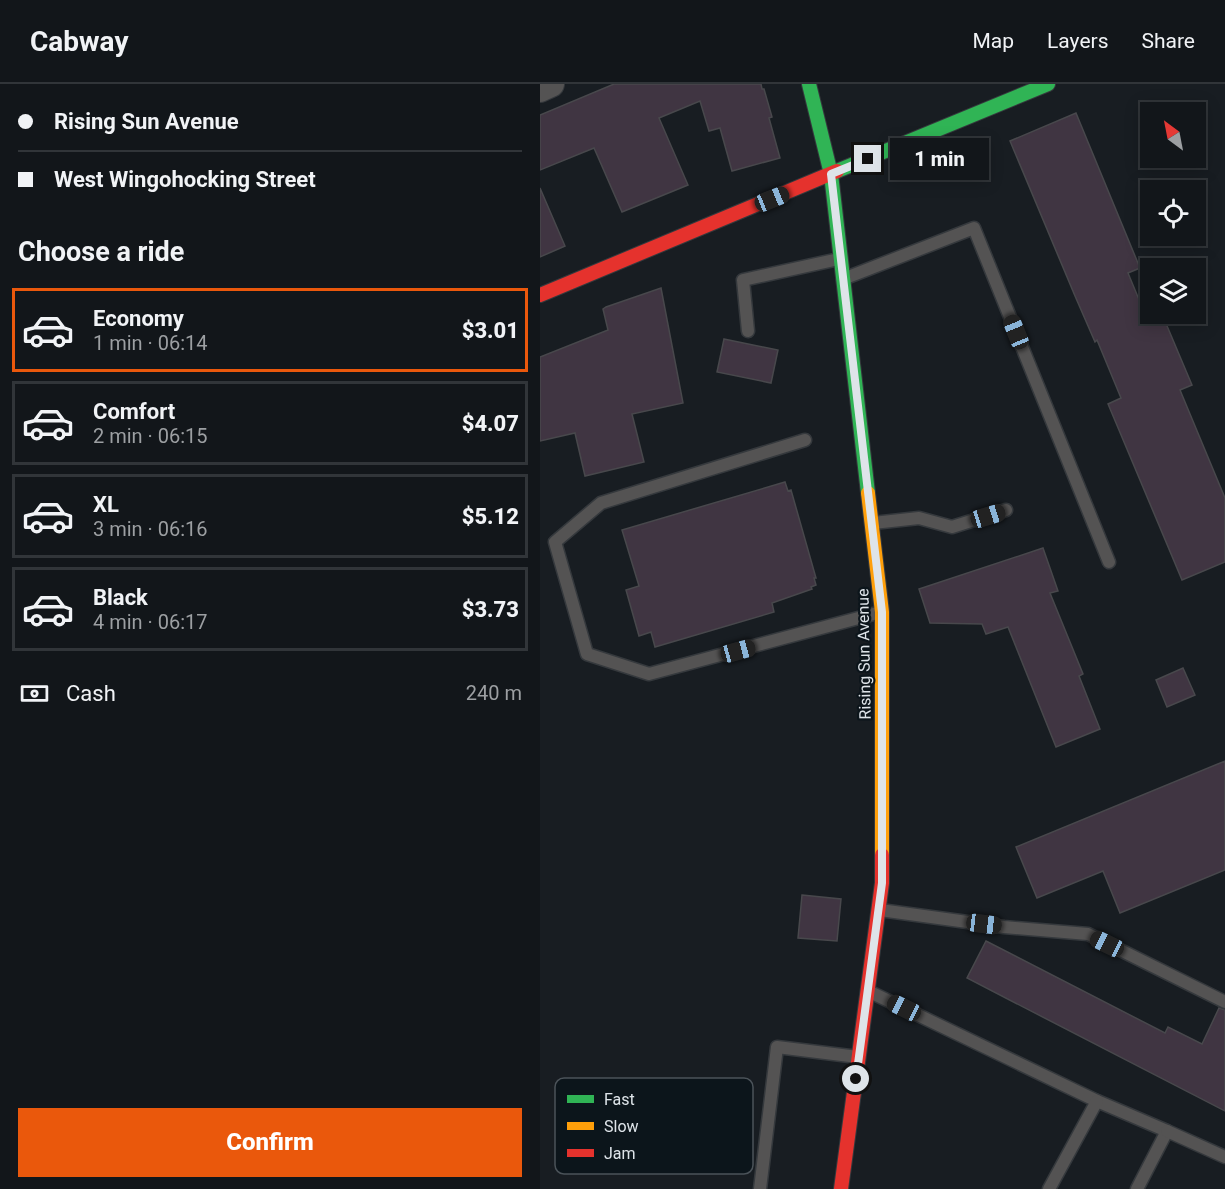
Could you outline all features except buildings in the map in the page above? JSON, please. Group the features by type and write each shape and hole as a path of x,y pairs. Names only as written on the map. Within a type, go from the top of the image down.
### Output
{"street":[{"path":"540,88 551,84"},
{"name":"Rising Sun Avenue","path":"809,84 831,174 882,612 882,883 841,1189"},
{"path":"540,295 1048,84"}],"lane":[{"path":"842,279 974,228 1108,562"},
{"path":"748,331 742,280 840,258"},
{"path":"805,440 602,503 555,542 587,654 649,674 882,612"},
{"path":"872,523 919,518 952,527 1006,510"},
{"path":"879,910 1004,927 1088,934 1225,1002"},
{"path":"868,991 1097,1101 1225,1156"},
{"path":"760,1189 777,1047 859,1057"},
{"path":"1049,1189 1097,1101"},
{"path":"1137,1189 1167,1131"}],"traffic: fast":[{"path":"809,84 831,174 868,493"},
{"path":"837,171 1048,84"}],"traffic: slow":[{"path":"868,493 882,612 882,855"}],"traffic: jam":[{"path":"540,295 837,171"},
{"path":"841,1189 882,883 882,855"}],"route":[{"path":"856,1079 882,883 882,612 831,174 868,159"}]}
